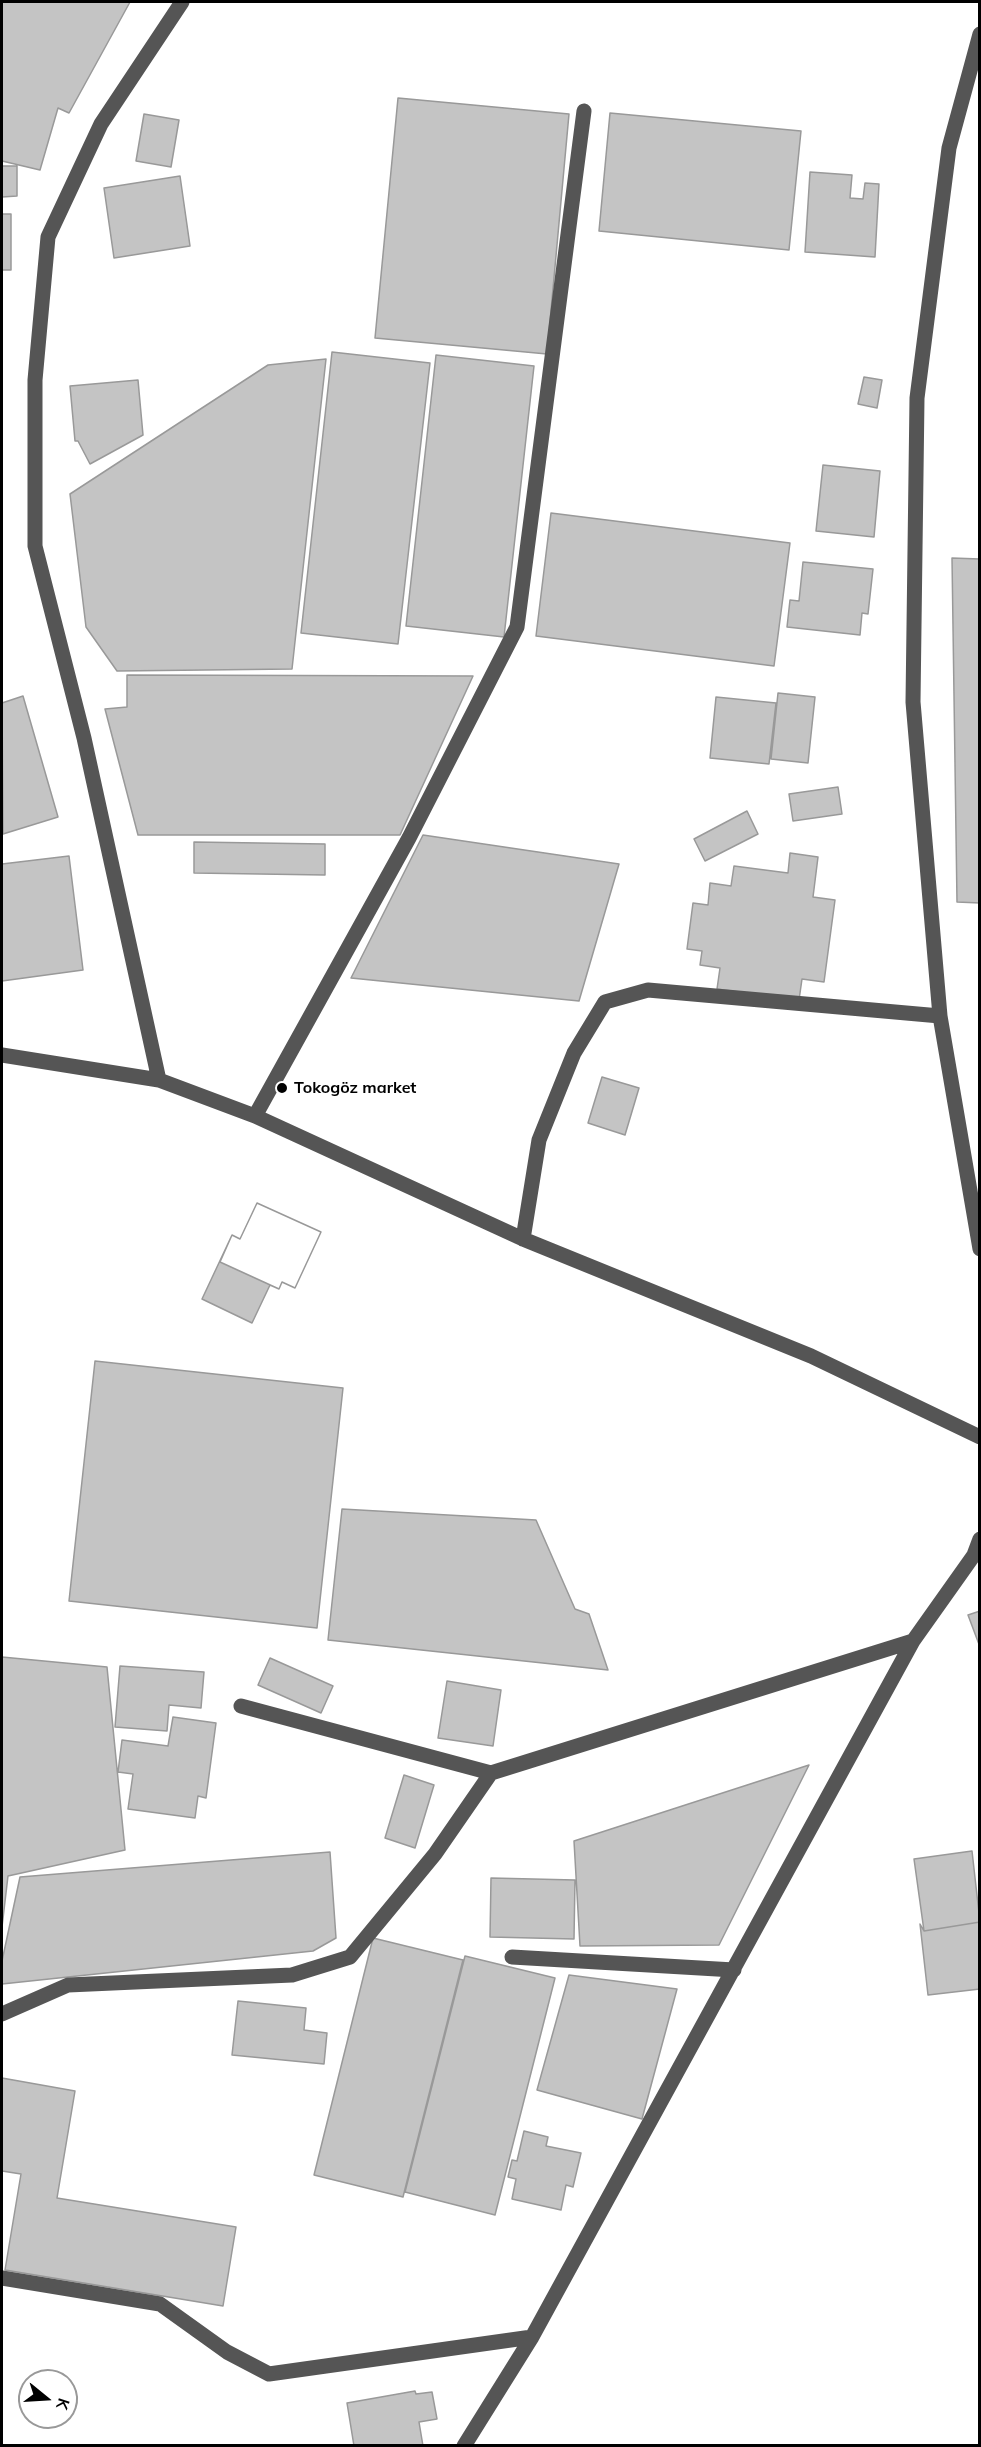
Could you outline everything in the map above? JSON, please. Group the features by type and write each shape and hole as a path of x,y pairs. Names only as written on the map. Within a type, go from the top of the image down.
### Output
{"street":[{"path":"159,1080 84,738 35,546 35,380 48,237 101,124 182,2"},
{"path":"980,34 949,148 917,398 913,702 940,1016 980,1249"},
{"path":"255,1116 409,838 517,627 584,111"},
{"path":"523,1239 539,1140 574,1053 605,1002 648,990 940,1016"},
{"path":"2,1055 159,1080 255,1116 523,1239 811,1356 980,1437"},
{"path":"464,2445 532,2337 913,1641 977,1553 980,1539"},
{"path":"241,1706 491,1773 913,1641"},
{"path":"2,2014 68,1985 292,1975 350,1957 435,1854 491,1773"},
{"path":"512,1958 734,1970"},
{"path":"2,2278 160,2304 227,2352 269,2374 532,2337"}],"building":[{"path":"2,2 130,2 69,113 58,108 40,170 2,161"},
{"path":"398,98 569,114 547,354 375,338"},
{"path":"610,113 801,131 789,250 599,231"},
{"path":"144,114 179,120 171,167 136,161"},
{"path":"2,166 17,166 17,196 2,197"},
{"path":"810,172 852,175 850,198 863,199 865,183 879,184 875,257 805,252"},
{"path":"180,176 190,246 114,258 104,188"},
{"path":"2,214 11,214 11,270 2,270"},
{"path":"332,352 430,363 398,644 301,633"},
{"path":"436,355 534,366 504,637 406,626"},
{"path":"326,359 292,669 117,671 86,627 70,494 268,365"},
{"path":"864,377 882,380 877,408 858,404"},
{"path":"138,380 143,435 90,464 78,441 75,441 70,386"},
{"path":"823,465 880,471 874,537 816,531"},
{"path":"551,513 790,543 774,666 536,636"},
{"path":"952,558 980,559 980,903 957,902"},
{"path":"803,562 873,569 868,614 862,613 860,635 787,627 790,600 799,601"},
{"path":"127,675 473,676 400,835 138,835 105,709 127,707"},
{"path":"778,693 815,697 808,763 771,759"},
{"path":"23,696 58,817 3,834 2,703"},
{"path":"716,697 776,703 769,764 710,758"},
{"path":"838,787 842,814 793,821 789,794"},
{"path":"747,811 758,834 705,861 694,839"},
{"path":"423,835 619,864 579,1001 351,978"},
{"path":"194,842 325,844 325,875 194,873"},
{"path":"790,853 818,857 813,897 835,900 824,982 802,979 799,1000 717,989 720,968 700,965 702,951 687,949 693,903 708,905 710,883 731,886 734,866 788,873"},
{"path":"69,856 83,970 2,981 2,864"},
{"path":"602,1077 639,1088 625,1135 588,1123"},
{"path":"257,1203 321,1232 295,1288 282,1282 279,1289 220,1262 232,1235 240,1239"},
{"path":"257,1203 321,1232 295,1288 282,1282 279,1289 270,1285 252,1323 202,1299 232,1235 240,1239"},
{"path":"95,1361 343,1388 317,1628 69,1601"},
{"path":"342,1509 536,1520 575,1609 589,1614 608,1670 328,1640"},
{"path":"980,1611 980,1647 968,1615"},
{"path":"2,1657 107,1667 125,1850 8,1876 2,1927"},
{"path":"270,1658 333,1686 321,1713 258,1685"},
{"path":"120,1666 204,1672 201,1708 169,1705 167,1731 115,1727"},
{"path":"447,1681 501,1690 493,1746 438,1738"},
{"path":"173,1717 216,1723 206,1798 198,1796 195,1818 128,1809 133,1774 118,1772 122,1740 168,1746"},
{"path":"809,1765 719,1945 580,1946 574,1841"},
{"path":"404,1775 434,1785 415,1848 385,1838"},
{"path":"972,1851 980,1922 924,1931 914,1859"},
{"path":"330,1852 336,1938 313,1951 2,1984 2,1961 20,1877"},
{"path":"491,1878 575,1880 574,1939 490,1937"},
{"path":"980,1922 980,1989 928,1995 920,1924 924,1931"},
{"path":"373,1938 463,1960 403,2197 314,2175"},
{"path":"465,1956 555,1978 495,2215 405,2192"},
{"path":"569,1975 677,1989 642,2119 537,2090"},
{"path":"238,2001 306,2008 304,2030 327,2033 324,2064 232,2055"},
{"path":"2,2078 75,2091 57,2198 236,2227 223,2306 5,2270 21,2174 2,2171"},
{"path":"524,2131 548,2137 546,2146 581,2153 573,2187 566,2185 561,2210 512,2199 516,2179 508,2177 512,2160 517,2161"},
{"path":"415,2391 416,2394 432,2392 437,2419 419,2422 423,2446 354,2446 347,2403"}],"place":[{"name":"Tokogöz market","path":"282,1088"}]}
